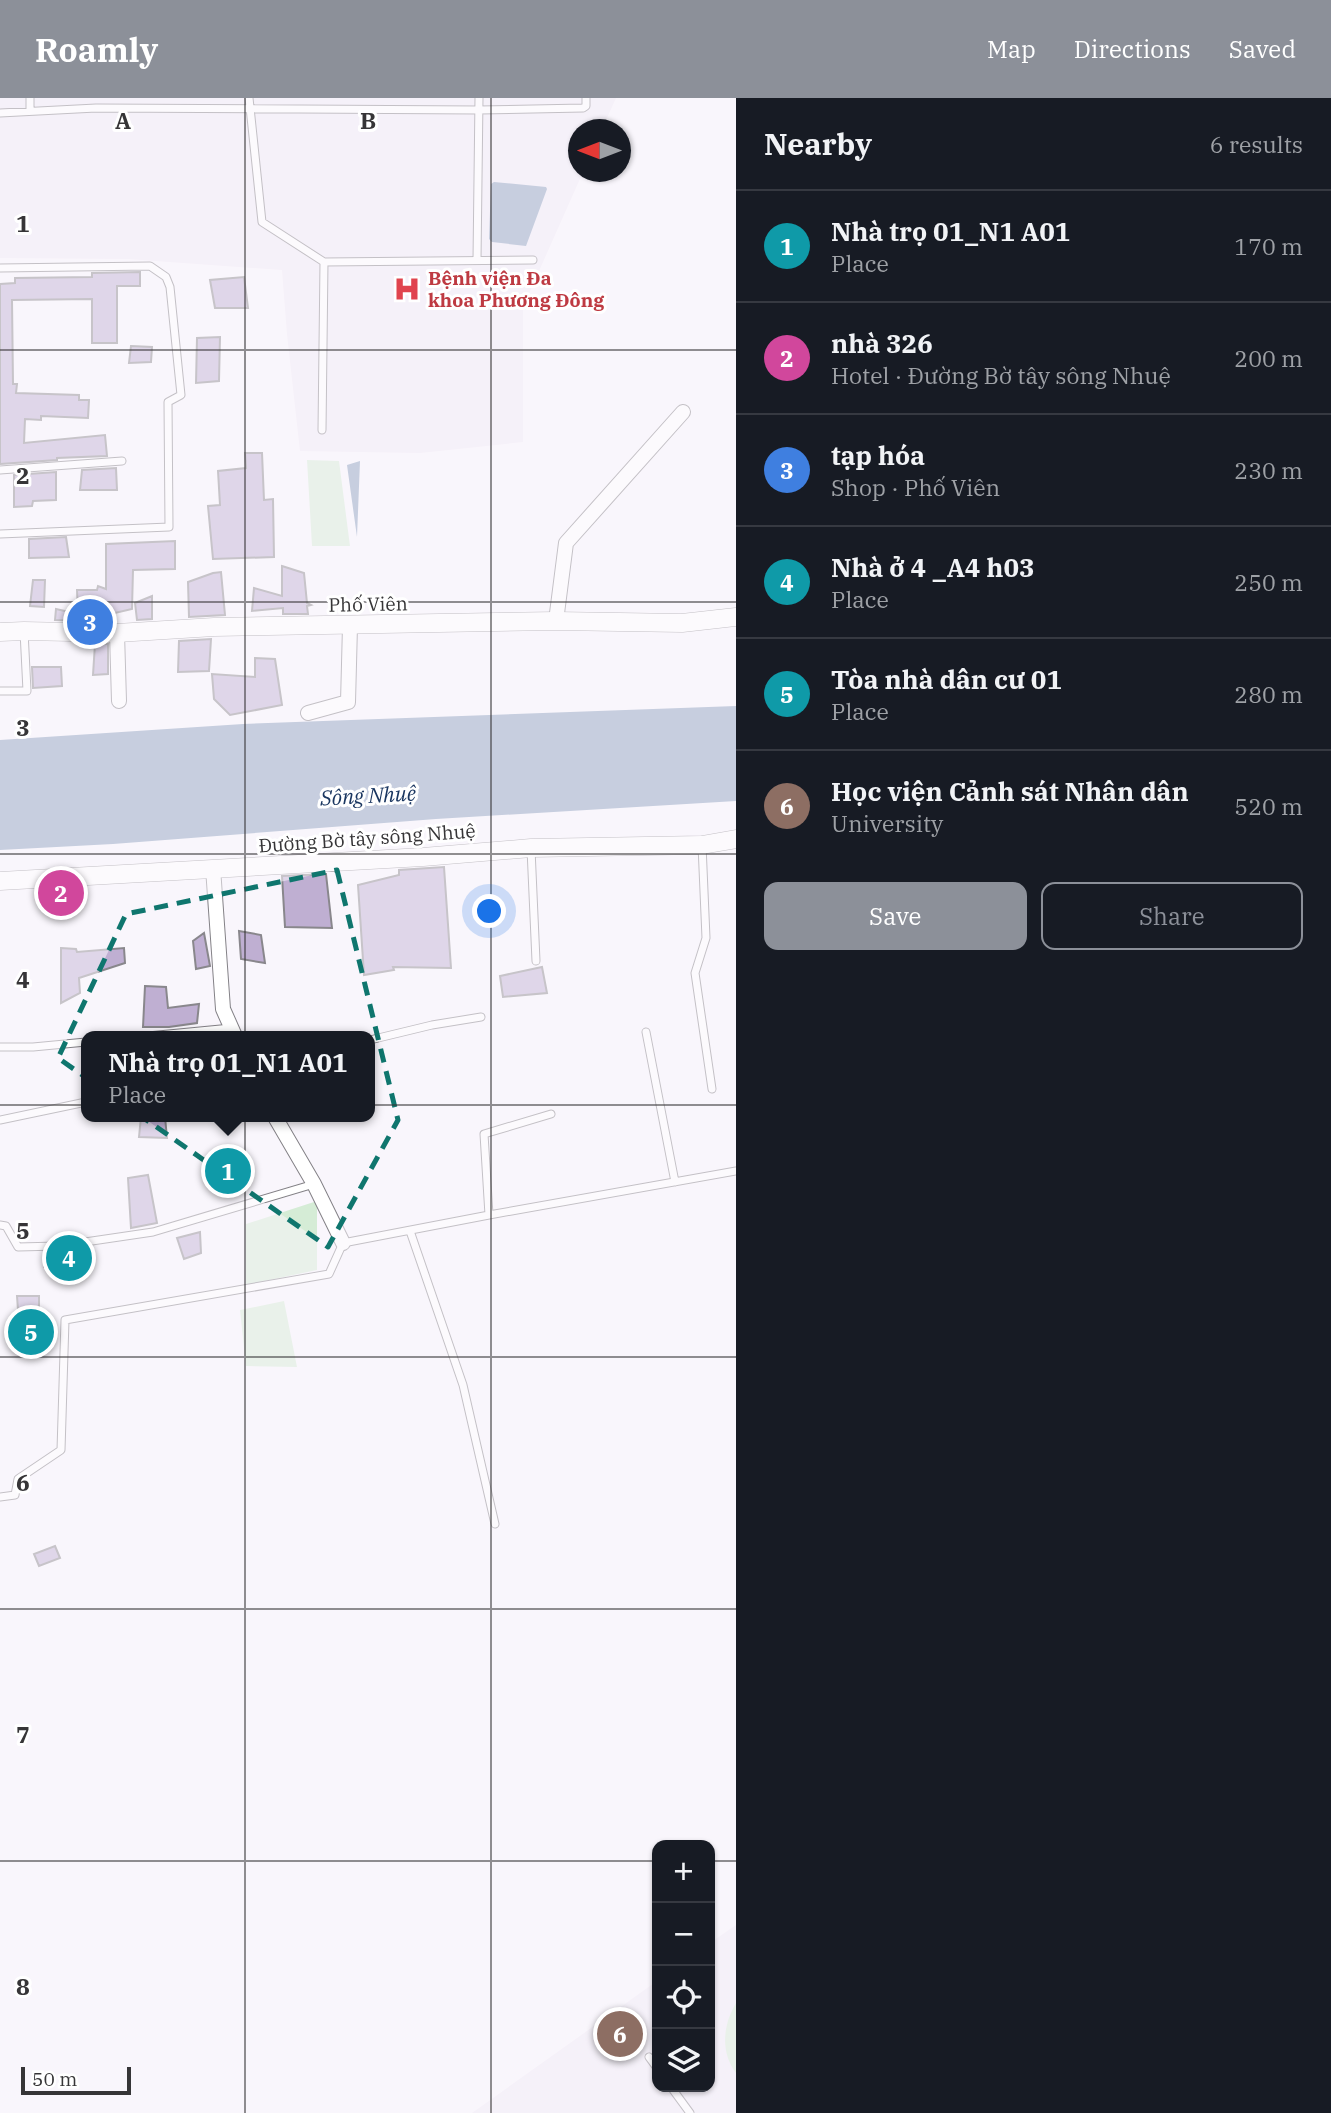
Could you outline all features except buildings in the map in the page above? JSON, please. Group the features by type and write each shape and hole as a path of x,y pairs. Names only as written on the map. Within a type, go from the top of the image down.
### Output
{"street":[{"path":"556,621 566,543 683,412"},
{"name":"Phố Viên","path":"0,632 117,633 214,627 556,621 682,623 736,617"},
{"path":"308,713 348,702 350,626"},
{"path":"117,633 120,701"},
{"name":"Đường Bờ tây sông Nhuệ","path":"0,881 423,857 531,848 702,845 736,839"},
{"path":"213,868 223,1009 233,1031"},
{"path":"278,1122 314,1184 343,1243"}],"lane":[{"path":"30,98 30,111"},
{"path":"249,98 262,222 324,262 533,260"},
{"path":"477,260 479,98"},
{"path":"0,113 96,108 583,108 587,102 586,98"},
{"path":"322,430 324,262"},
{"path":"0,268 150,266 166,277 170,287 181,396 169,402 169,527 0,534"},
{"path":"0,470 122,461"},
{"path":"0,691 27,691 24,631"},
{"path":"702,845 706,938 695,972 712,1089"},
{"path":"531,848 536,961"},
{"path":"375,1039 481,1017"},
{"path":"646,1032 675,1182"},
{"path":"0,1047 81,1042"},
{"path":"0,1120 81,1103"},
{"path":"489,1214 484,1134 551,1114"},
{"path":"0,1497 15,1495 18,1479 61,1451 65,1320 329,1273 343,1243 489,1214 736,1171"},
{"path":"0,1225 6,1226 18,1247 58,1246 153,1232 314,1184"},
{"path":"410,1230 463,1385 495,1524"},
{"path":"649,2057 652,2061"},
{"path":"675,2092 690,2113"}],"highlighted area":[{"path":"337,870 398,1120 328,1247 58,1058 126,914"}],"shaded area":[{"name":"Bệnh viện Đa khoa Phương Đông","path":"0,98 616,98 607,119 568,119 568,182 579,182 523,307 523,442 420,453 300,451 282,270 128,259 0,258"},
{"path":"736,1925 736,2113 472,2113 652,1985 652,2092 715,2092 715,1940"}],"green space":[{"path":"307,460 339,461 350,546 312,546"},
{"path":"317,1201 317,1270 246,1285 246,1224"},
{"path":"284,1301 297,1367 246,1366 240,1310"},
{"path":"736,2003 736,2073 727,2056 725,2038 728,2020"}],"water":[{"path":"494,182 547,189 526,246 492,242 489,239 491,184"},
{"path":"360,461 357,537 347,465"},
{"name":"Sông Nhuệ","path":"736,706 736,801 0,850 0,740 243,724"}],"place":[{"name":"Bệnh viện Đa khoa Phương Đông","path":"407,289"},
{"name":"tạp hóa","path":"90,622"},
{"name":"nhà 326","path":"61,893"},
{"name":"Nhà trọ 01_N1 A01","path":"228,1171"},
{"name":"Nhà ở 4 _A4 h03","path":"69,1258"},
{"name":"Tòa nhà dân cư 01","path":"31,1332"},
{"name":"Học viện Cảnh sát Nhân dân","path":"620,2034"}]}
